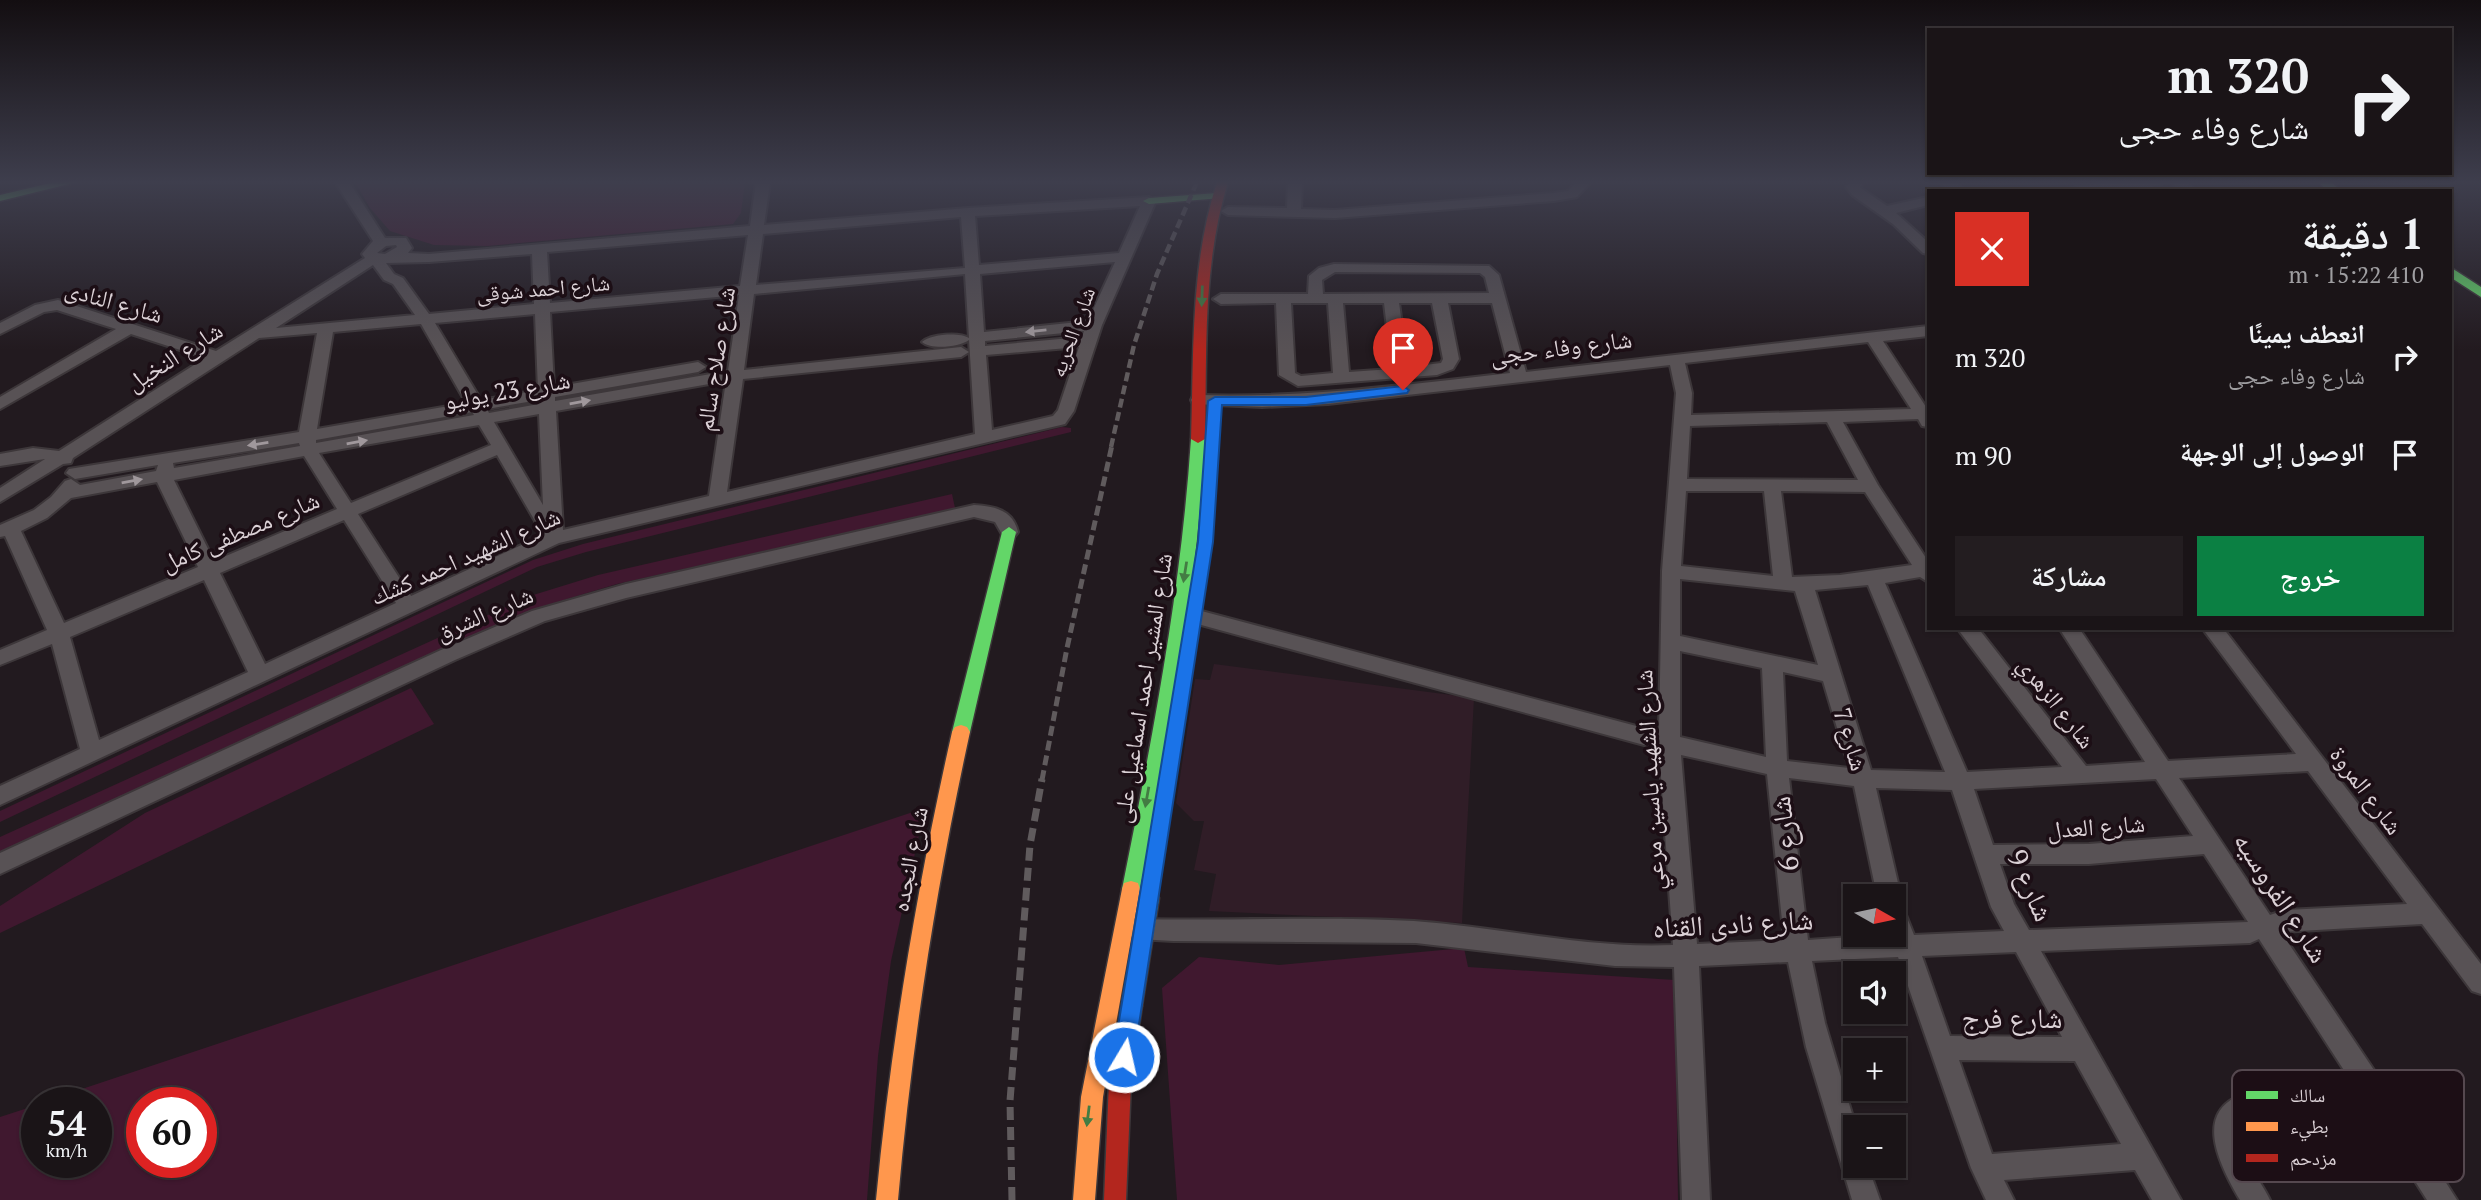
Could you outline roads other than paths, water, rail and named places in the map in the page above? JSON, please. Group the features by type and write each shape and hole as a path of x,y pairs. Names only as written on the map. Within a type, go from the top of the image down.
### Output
{"main road":[{"name":"شارع المشير احمد اسماعيل على","path":"1115,1200 1120,1082 1139,842 1195,616 1210,396 1206,238"},
{"path":"1221,262 1223,238"},
{"path":"2452,261 2481,281"},
{"path":"2452,272 2481,293"},
{"name":"شارع المشير احمد اسماعيل على","path":"1164,805 1175,688 1201,506"},
{"name":"شارع النجده","path":"887,1200 912,963 929,869 964,709 1009,532"},
{"path":"1139,842 1158,844"},
{"name":"شارع المشير احمد اسماعيل على","path":"1084,1200 1087,1129 1093,1077 1134,929 1152,880"}],"street":[{"path":"373,238 382,255 388,276 398,281 426,320 554,538"},
{"path":"382,255 429,258 660,238"},
{"name":"شارع صلاح سالم","path":"717,501 756,238"},
{"path":"967,238 970,345 984,437"},
{"name":"شارع الحريه","path":"1059,420 1066,411 1094,325 1132,238"},
{"path":"382,255 396,241 431,251 474,253"},
{"path":"539,248 554,538"},
{"name":"شارع النخيل","path":"0,496 382,255"},
{"name":"شارع احمد شوقى","path":"256,334 1123,257"},
{"path":"1316,299 1314,279 1324,271 1340,268 1484,269 1492,275 1519,377"},
{"path":"1408,268 1411,299"},
{"path":"1221,299 1498,298"},
{"path":"1283,299 1288,377 1298,381 1441,369 1451,361 1439,299"},
{"path":"1335,299 1341,377"},
{"path":"1391,299 1401,373"},
{"name":"شارع النادى","path":"0,329 40,308 58,305 218,357"},
{"name":"شارع 23 يوليو","path":"970,345 1094,325"},
{"path":"0,404 129,328"},
{"path":"326,328 308,444 408,607"},
{"name":"شارع وفاء حجى","path":"1210,396 1317,400 1927,331"},
{"path":"1872,336 1927,420"},
{"name":"شارع 23 يوليو","path":"75,473 165,467 736,368 970,345 1088,341"},
{"name":"شارع الشهيد ياسين مرعي","path":"1676,359 1684,393 1671,571 1669,743 1686,955 1696,1200"},
{"path":"1682,421 1833,418 1927,420"},
{"path":"1671,571 1793,584 1927,571 1870,485 1833,418"},
{"name":"شارع الشهيد احمد كشك","path":"0,796 554,538 1059,420"},
{"name":"شارع مصطفى كامل","path":"0,658 499,448"},
{"path":"0,460 32,454 61,457 68,461 75,473 65,493 52,506 5,530 58,634 92,752"},
{"path":"165,467 260,676"},
{"name":"شارع 23 يوليو","path":"65,493 165,467"},
{"path":"1678,485 1870,485"},
{"name":"شارع 7","path":"1772,486 1793,584 1831,675 1863,779 1886,884"},
{"name":"شارع الشرق","path":"0,864 448,655 539,616 626,591 974,511 1000,516 1007,523 1009,532"},
{"name":"شارع 9","path":"1874,578 1960,780 2003,907 2168,1200"},
{"path":"1195,616 1669,743 1776,769 1863,779 1960,780 2313,762"},
{"name":"شارع الزهري","path":"1969,630 2080,774"},
{"name":"شارع الفروسيه","path":"2070,630 2359,1070"},
{"name":"شارع المروة","path":"2214,630 2481,983"},
{"path":"1669,642 1831,675"},
{"name":"شارع 6","path":"1772,663 1776,769 1797,949 1814,1030 1843,1125"},
{"name":"شارع العدل","path":"1984,855 2089,854 2212,844"},
{"name":"شارع نادى القناه","path":"1906,947 2250,932 2285,920 2428,913"},
{"name":"شارع نادى القناه","path":"1134,929 1413,932 1603,956 1905,947"},
{"path":"1905,947 1984,1168 2000,1200"},
{"name":"شارع فرج","path":"1940,1048 2083,1049"},
{"path":"2232,1114 2228,1118 2226,1131 2232,1155"},
{"path":"1984,1168 2142,1156"},
{"name":"شارع 6","path":"1859,1178 1866,1200"},
{"path":"2246,1182 2256,1200"},
{"name":"شارع الفروسيه","path":"2432,1182 2444,1200"}],"railway":[{"path":"1111,447 1134,345 1157,274 1173,238"},
{"path":"1042,780 1067,648 1112,445"},
{"path":"1012,1200 1010,1101 1030,845 1042,779"}]}
